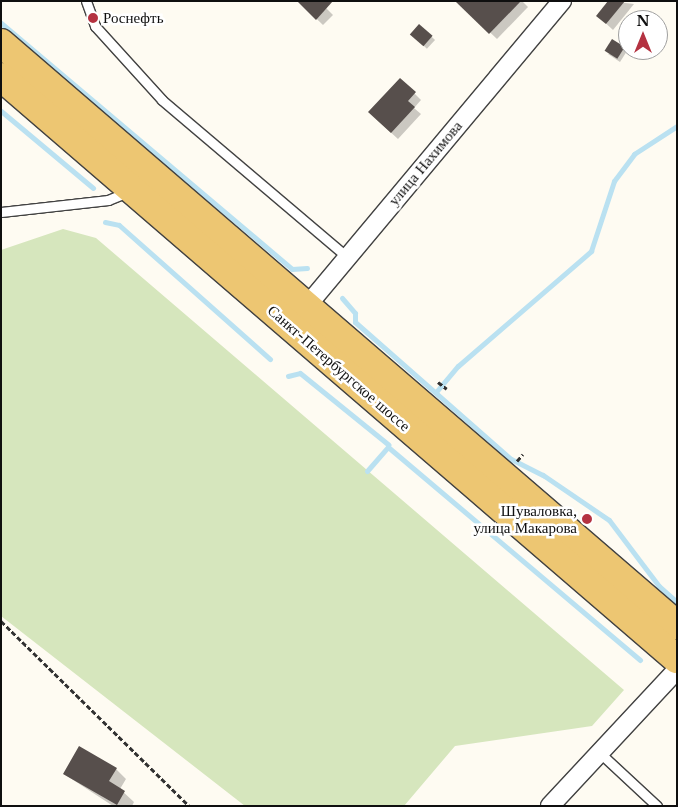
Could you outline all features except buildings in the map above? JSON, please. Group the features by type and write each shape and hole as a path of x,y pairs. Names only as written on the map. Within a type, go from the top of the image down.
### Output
{"main road":[{"name":"Санкт-Петербургское шоссе","path":"1,44 677,659"},
{"name":"Санкт-Петербургское шоссе","path":"1,77 130,191 298,316 677,625"}],"street":[{"name":"улица Нахимова","path":"298,316 562,1"},
{"path":"550,806 677,670"}],"lane":[{"path":"86,1 95,26 162,100 347,257"},
{"path":"1,212 108,200 130,191"},
{"path":"600,753 657,806"}],"path":[{"path":"438,382 446,389"},
{"path":"1,621 189,806"}],"green space":[{"path":"63,229 96,238 624,690 592,726 455,746 404,806 245,806 1,616 1,250"}],"waterway":[{"path":"1,23 292,269 307,268"},
{"path":"1,111 93,188"},
{"path":"436,392 458,366 591,251 614,181 634,154 677,126"},
{"path":"105,222 119,225 270,359"},
{"path":"342,298 355,313 355,322 511,459 543,475 609,520 659,586 677,602"},
{"path":"288,376 300,373 389,445"},
{"path":"367,471 388,447 640,660"}],"place":[{"name":"Роснефть","path":"93,18"},
{"name":"Шуваловка, улица Макарова","path":"587,519"}]}
